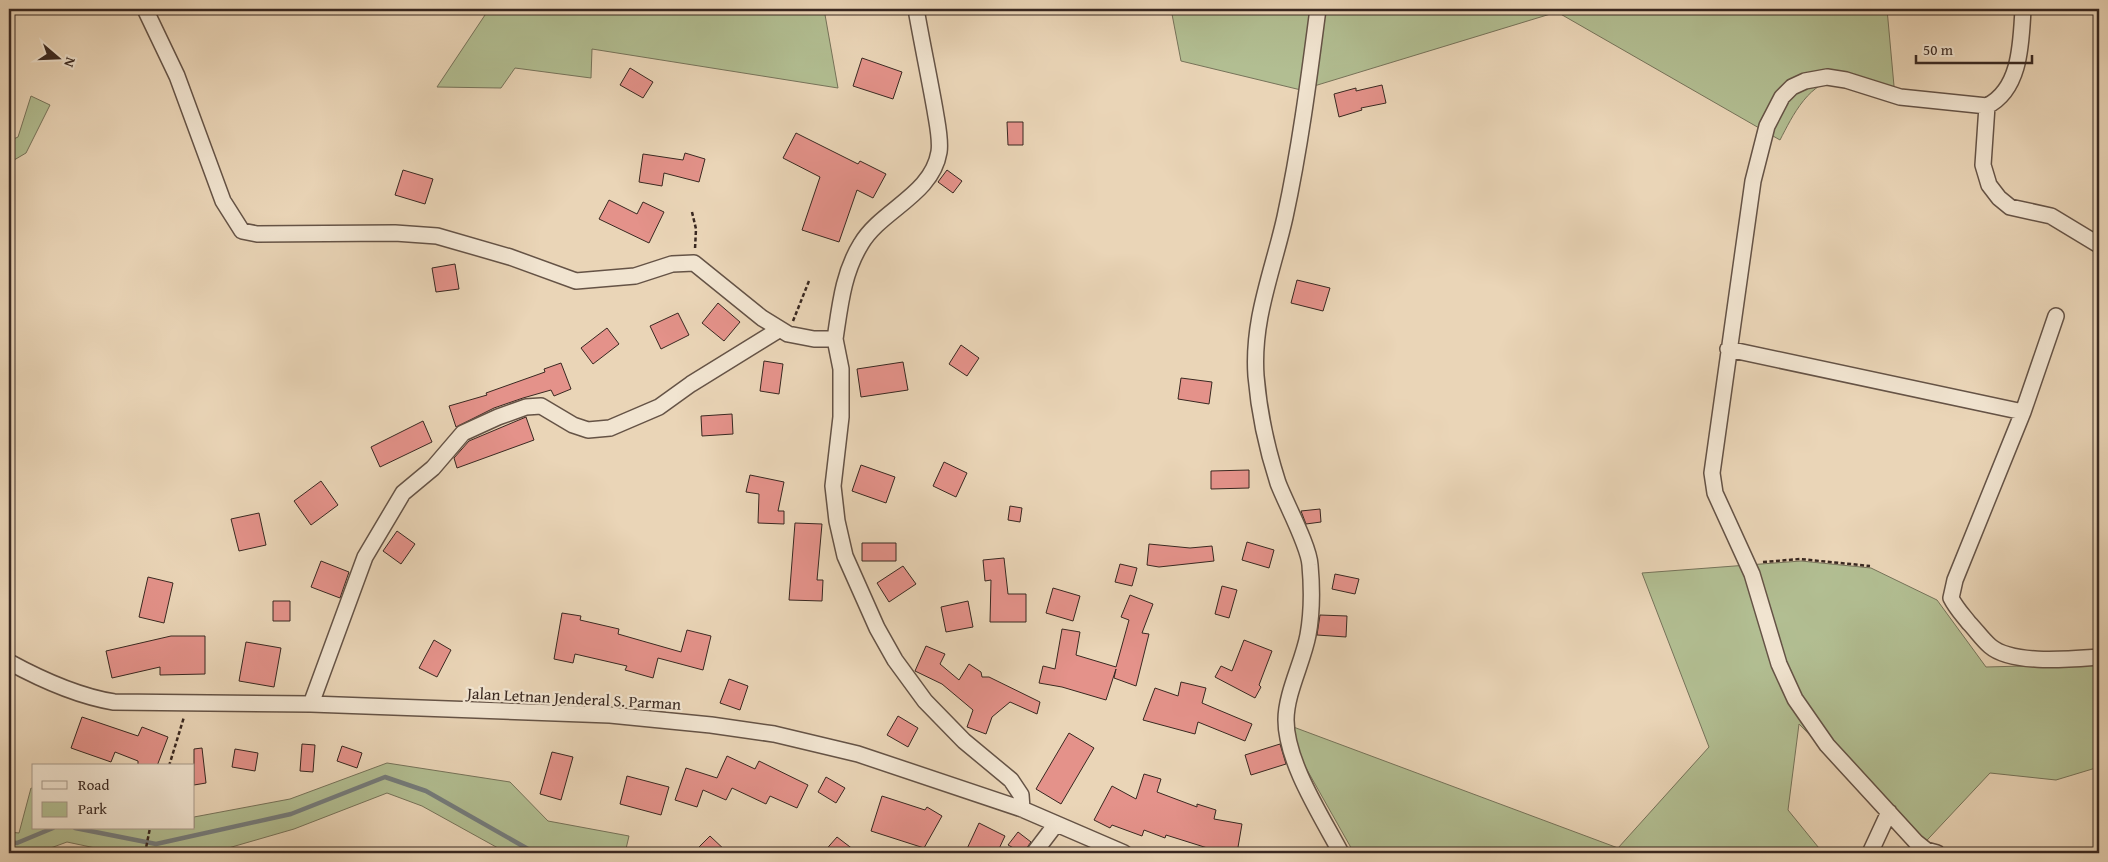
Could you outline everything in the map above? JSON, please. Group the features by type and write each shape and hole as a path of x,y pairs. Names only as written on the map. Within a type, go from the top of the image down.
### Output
{"street":[{"path":"144,9 177,76 222,202 242,231 264,234 395,233 437,236 510,257 576,281 628,277 672,264 694,263 762,318 784,332 814,339 836,339"},
{"path":"916,9 932,93 939,152 934,167 918,190 878,223 861,243 848,268 836,339 841,369 842,409 833,486 837,520 845,556 877,628 895,660 925,701 964,741 1011,780 1021,795 1022,809"},
{"path":"1318,9 1296,161 1285,219 1260,310 1256,340 1256,375 1261,417 1278,482 1310,562 1311,603 1308,634 1287,711 1287,729 1296,764 1341,853"},
{"path":"1937,853 1926,850 1921,846 1888,812 1827,745 1796,699 1779,664 1746,563 1715,493 1712,473 1753,181 1763,140 1773,112 1782,97 1792,87 1805,81 1827,77 1846,80 1900,97 1987,106 2000,100 2012,76 2022,44 2023,9"},
{"path":"1987,106 1983,164 1989,185 2010,207 2051,216 2099,244"},
{"path":"2056,316 2023,412 1955,580 1951,598 1956,608 1990,647 2000,652 2028,659 2099,657"},
{"path":"311,704 365,557 403,493 433,468 462,433 498,416 526,407 541,406 573,425 588,430 610,428 659,407 699,379 784,332"},
{"path":"1728,349 2023,412"},
{"name":"Jalan Letnan Jenderal S. Parman","path":"9,662 36,677 96,699 114,702 311,704 610,715 765,732 858,754 1022,809 1124,853"},
{"path":"1870,853 1888,812"},
{"path":"1034,853 1056,824"}],"path":[{"path":"692,212 696,229 694,263"},
{"path":"784,332 809,281"},
{"path":"1746,563 1800,559 1870,566"},
{"path":"170,764 189,702"},
{"path":"145,853 150,830"}],"green space":[{"path":"489,9 824,9 838,88 592,49 591,78 515,68 501,88 437,87"},
{"path":"1171,9 1887,9 1895,97 1854,82 1842,80 1820,85 1811,92 1796,110 1780,140 1557,12 1301,90 1181,61"},
{"path":"31,96 50,105 26,153 9,163 9,141 18,137"},
{"path":"1801,561 1871,568 1937,600 1986,667 2099,664 2099,767 2056,780 1990,773 1915,853 1866,792 1799,724 1788,810 1823,853 1354,853 1280,722 1618,848 1709,747 1642,573"},
{"path":"387,763 510,782 548,821 629,836 625,853 507,853 422,806 387,793 294,829 211,853 119,853 67,842 37,853 9,853 9,832 19,833 31,788 32,830 195,830 195,817 290,799"}],"building":[{"path":"862,58 902,72 893,99 853,86"},
{"path":"630,68 653,82 643,98 620,85"},
{"path":"1382,85 1386,103 1361,108 1362,110 1339,117 1334,94 1356,88 1356,91"},
{"path":"1007,122 1023,122 1023,145 1008,145"},
{"path":"796,133 858,164 860,161 886,174 873,198 857,190 839,242 802,230 820,177 783,158"},
{"path":"685,153 705,159 699,182 664,173 662,186 639,182 643,154 683,160"},
{"path":"403,170 433,179 425,204 395,195"},
{"path":"947,170 962,181 953,193 938,182"},
{"path":"609,200 637,214 643,202 664,212 649,243 599,219"},
{"path":"455,264 459,289 436,292 432,268"},
{"path":"1297,280 1330,288 1323,311 1291,303"},
{"path":"718,303 740,322 724,341 702,323"},
{"path":"678,313 689,335 661,349 650,326"},
{"path":"607,328 619,344 593,364 581,348"},
{"path":"961,345 979,358 967,376 949,364"},
{"path":"764,361 783,364 779,394 760,391"},
{"path":"903,362 908,390 861,397 857,369"},
{"path":"561,363 571,389 554,396 551,390 523,398 494,408 456,427 449,406 487,395 486,393 545,372 544,369"},
{"path":"1181,378 1212,382 1209,404 1178,399"},
{"path":"732,414 733,434 702,436 701,416"},
{"path":"526,417 534,440 457,468 454,458 469,441"},
{"path":"423,421 432,442 380,467 371,447"},
{"path":"944,462 967,473 956,497 933,486"},
{"path":"861,465 895,477 886,503 852,491"},
{"path":"1249,470 1249,488 1211,489 1211,471"},
{"path":"750,475 784,482 778,511 784,511 784,524 758,523 759,494 746,492"},
{"path":"321,481 338,505 311,525 294,501"},
{"path":"1010,506 1022,508 1020,522 1008,520"},
{"path":"1320,509 1321,522 1306,524 1301,511"},
{"path":"259,513 266,545 239,551 231,519"},
{"path":"795,523 822,524 817,580 823,580 822,601 789,600"},
{"path":"397,531 415,544 401,564 383,551"},
{"path":"1247,542 1274,550 1269,568 1242,560"},
{"path":"862,543 896,543 896,561 862,561"},
{"path":"1149,544 1190,548 1212,546 1214,561 1159,567 1147,565"},
{"path":"1004,558 1008,594 1026,594 1026,622 990,622 991,580 985,581 983,560"},
{"path":"321,561 349,572 340,598 311,587"},
{"path":"1120,564 1137,568 1132,586 1115,582"},
{"path":"903,566 916,584 889,602 877,583"},
{"path":"1335,574 1359,579 1355,594 1332,589"},
{"path":"148,577 173,583 164,623 139,617"},
{"path":"1222,586 1237,590 1229,618 1215,614"},
{"path":"1053,588 1080,596 1073,621 1046,613"},
{"path":"1130,595 1153,604 1142,633 1149,634 1136,686 1114,678 1116,669 1106,700 1062,687 1039,683 1043,666 1055,669 1062,629 1080,632 1076,655 1116,667 1129,620 1121,617"},
{"path":"273,601 290,601 290,621 273,621"},
{"path":"968,601 973,627 946,632 941,607"},
{"path":"562,613 581,616 580,620 619,629 618,634 681,652 687,630 711,636 703,670 658,658 653,678 625,670 627,666 575,654 573,663 554,659"},
{"path":"1320,615 1347,616 1346,637 1317,635"},
{"path":"171,636 205,636 205,674 160,675 160,667 112,678 106,651"},
{"path":"434,640 451,650 437,677 419,668"},
{"path":"1244,640 1272,651 1259,685 1261,687 1255,698 1215,677 1221,666 1232,671"},
{"path":"246,642 281,648 274,687 239,681"},
{"path":"926,646 945,654 940,664 959,680 969,664 981,672 982,677 989,677 1040,702 1037,714 1010,702 992,717 986,734 967,727 973,710 942,684 915,671"},
{"path":"729,679 748,686 740,710 720,703"},
{"path":"1181,682 1206,688 1202,703 1252,724 1245,741 1198,722 1195,734 1143,720 1155,688 1178,696"},
{"path":"898,716 918,728 908,747 887,735"},
{"path":"82,717 138,736 142,727 168,737 158,764 138,764 138,761 115,752 111,762 71,748"},
{"path":"1069,733 1094,748 1061,804 1036,789"},
{"path":"302,744 315,745 313,772 300,771"},
{"path":"1280,744 1286,764 1251,775 1245,755"},
{"path":"342,746 362,753 357,768 337,761"},
{"path":"202,748 206,783 195,785 194,749"},
{"path":"235,749 258,753 255,771 232,767"},
{"path":"552,752 573,757 561,800 540,794"},
{"path":"727,756 755,769 759,761 808,785 797,808 770,796 766,804 732,788 726,800 703,790 697,807 675,800 686,768 717,778"},
{"path":"1144,774 1161,779 1157,792 1197,807 1197,804 1216,810 1214,819 1242,824 1237,853 1217,853 1217,851 1166,835 1165,838 1144,830 1142,836 1112,825 1110,828 1094,820 1112,786 1136,799"},
{"path":"627,776 669,787 661,815 620,804"},
{"path":"826,777 845,788 836,803 818,792"},
{"path":"882,796 925,810 927,807 942,816 924,848 871,831"},
{"path":"979,823 1005,836 997,853 965,853"},
{"path":"1018,832 1031,842 1023,853 1008,845"},
{"path":"710,836 728,853 693,853"},
{"path":"837,837 858,853 823,853"}],"waterway":[{"path":"85,830 156,844 291,814 385,777 426,791 535,853"},
{"path":"9,842 17,843 48,830"}]}
